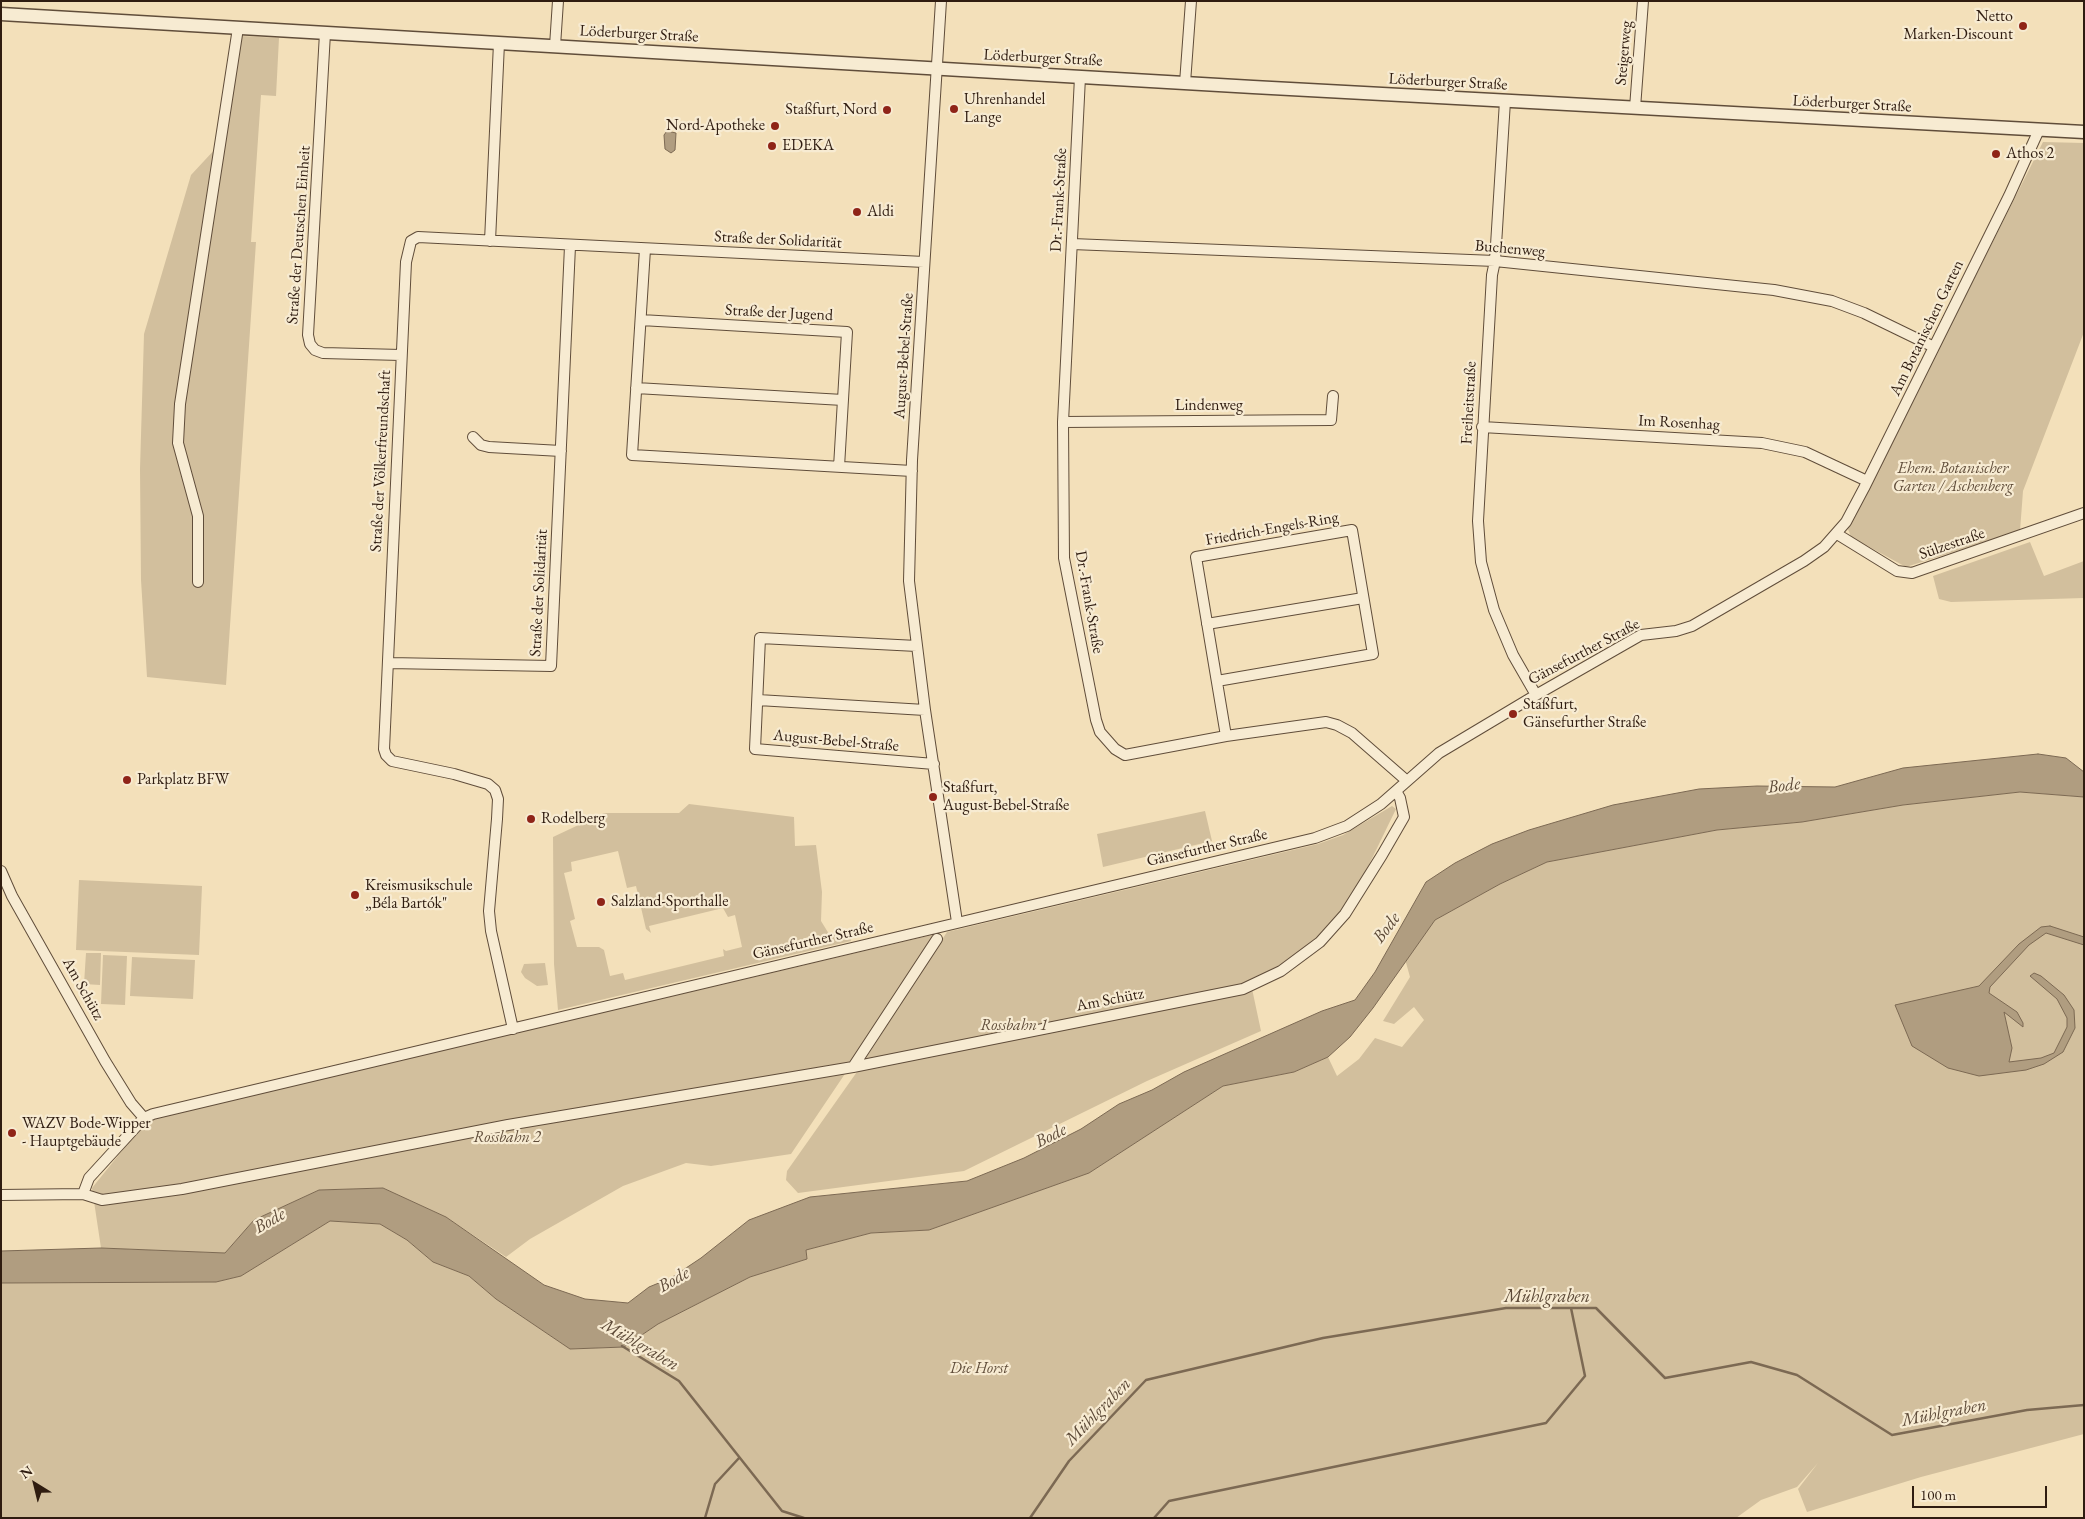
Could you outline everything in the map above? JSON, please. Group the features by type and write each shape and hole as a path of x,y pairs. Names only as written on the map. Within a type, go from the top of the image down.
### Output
{"street":[{"path":"555,46 558,1"},
{"name":"August-Bebel-Straße","path":"941,1 912,471 909,581 925,710 957,922"},
{"path":"1185,82 1191,1"},
{"name":"Steigerweg","path":"1635,108 1643,1"},
{"name":"Löderburger Straße","path":"1,14 2038,132 2084,132"},
{"path":"198,582 198,516 178,444 180,404 238,28"},
{"name":"Straße der Deutschen Einheit","path":"325,33 308,335 310,344 315,350 323,353 402,355"},
{"path":"490,241 499,43"},
{"name":"Dr.-Frank-Straße","path":"1080,77 1063,422 1064,558 1100,732 1115,749 1126,755 1226,736 1317,722 1337,725 1352,733 1407,781"},
{"name":"Freiheitstraße","path":"1505,101 1482,427 1478,522 1481,562 1494,610 1513,655 1536,695"},
{"name":"Am Botanischen Garten","path":"1837,534 1846,522 1934,347 2033,147 2038,132"},
{"name":"Straße der Solidarität","path":"406,262 411,241 418,237 924,262"},
{"name":"Buchenweg","path":"1072,244 1495,262 1784,292 1832,301 1864,313 1934,347"},
{"name":"Straße der Solidarität","path":"389,663 551,666 570,246"},
{"path":"645,249 632,455 912,471"},
{"name":"Straße der Völkerfreundschaft","path":"389,663 393,513 406,262"},
{"name":"Straße der Jugend","path":"641,320 847,332 839,467"},
{"path":"636,388 843,400"},
{"name":"Lindenweg","path":"1063,422 1331,420 1333,396"},
{"name":"Im Rosenhag","path":"1482,427 1762,442 1805,452 1867,481"},
{"path":"473,437 481,444 489,447 561,451"},
{"name":"Sülzestraße","path":"1837,534 1897,571 1912,574 2084,513"},
{"name":"Friedrich-Engels-Ring","path":"1216,681 1373,654 1352,530 1196,557 1216,681 1226,736"},
{"name":"Gänsefurther Straße","path":"144,1118 153,1114 1326,834 1356,820 1396,791 1439,753 1536,695 1641,635 1649,632 1676,631 1692,626 1804,561 1824,547 1837,534"},
{"path":"1207,624 1363,598"},
{"name":"August-Bebel-Straße","path":"917,646 760,638 755,749 934,764"},
{"path":"389,663 384,749 386,755 392,761 454,774 488,784 495,790 498,799 497,820 489,911 491,931 513,1029"},
{"path":"758,700 925,710"},
{"name":"Am Schütz","path":"1,1195 83,1194 102,1200 182,1189 508,1125 853,1066 1243,989 1281,971 1320,942 1345,914 1404,817 1402,805 1396,791"},
{"name":"Am Schütz","path":"1,871 12,896 105,1061 131,1103 144,1118"},
{"path":"853,1066 937,939"},
{"path":"83,1194 89,1178 144,1118"}],"green space":[{"path":"241,36 279,38 276,96 261,95 251,242 256,242 226,685 147,677 141,580 140,469 144,334 191,175 217,147 231,39"},
{"name":"Ehem. Botanischer Garten / Aschenberg","path":"2043,142 2084,143 2084,332 2023,491 2020,531 1906,567 1851,537 1848,529"},
{"path":"2030,542 2044,576 2084,561 2084,598 1951,602 1939,599 1933,576"},
{"name":"Die Horst","path":"2020,792 2084,797 2084,1434 1921,1477 1807,1512 1798,1489 1818,1463 1797,1487 1761,1500 1736,1518 1,1518 1,1283 216,1282 241,1276 330,1221 380,1224 407,1240 433,1262 469,1276 496,1299 570,1349 624,1347 658,1324 750,1277 807,1259 806,1250 871,1233 929,1230 1089,1173 1223,1086 1294,1072 1328,1057 1337,1076 1359,1059 1375,1038 1402,1047 1424,1020 1414,1007 1394,1024 1383,1021 1410,977 1405,959 1435,920 1500,884 1547,862 1717,830 1802,822 1903,805"},
{"path":"689,804 794,817 795,846 816,845 822,892 821,921 829,934 850,936 851,941 558,1010 554,964 553,837 604,813 679,813","holes":["618,851 627,888 636,886 646,929 651,933 649,926 723,908 728,917 735,915 742,947 726,951 723,949 724,956 625,980 623,973 610,976 604,950 599,947 577,947 570,921 575,919 564,873 572,871 571,862"]},
{"name":"Rossbahn 1","path":"1392,806 1396,809 1362,879 1320,937 1281,969 1251,984 1261,1031 1147,1081 964,1171 798,1193 786,1180 787,1171 859,1069 947,932 1318,844 1343,835"},
{"path":"1205,811 1212,841 1103,867 1097,834"},
{"path":"79,880 202,886 199,955 76,950"},
{"name":"Rossbahn 2","path":"932,935 935,936 935,940 791,1154 711,1166 686,1163 623,1186 530,1239 506,1257 446,1217 383,1188 319,1190 254,1220 225,1253 101,1248 92,1188 142,1126 151,1119"},
{"path":"86,953 101,953 100,985 84,984"},
{"path":"103,955 127,956 125,1005 101,1004"},
{"path":"132,957 195,960 193,999 130,996"},
{"path":"545,963 548,985 537,986 525,978 521,972 524,964"}],"water":[{"path":"667,131 676,133 675,150 671,153 665,149 664,135"},
{"name":"Bode","path":"2038,754 2066,758 2084,772 2084,797 2020,792 1903,805 1802,822 1717,830 1547,862 1500,884 1435,920 1373,1008 1350,1037 1328,1057 1294,1072 1223,1086 1089,1173 929,1230 871,1233 806,1250 807,1259 750,1277 658,1324 624,1347 570,1349 496,1299 469,1276 433,1262 407,1240 380,1224 330,1221 241,1276 216,1282 1,1283 1,1251 101,1248 225,1253 254,1220 319,1190 383,1188 446,1217 544,1285 585,1299 628,1303 649,1287 671,1278 701,1258 749,1220 810,1197 967,1181 1024,1158 1081,1129 1119,1104 1152,1090 1184,1072 1322,1011 1355,1000 1375,972 1426,882 1455,863 1492,844 1529,830 1613,805 1699,789 1757,786 1835,787 1903,768"},
{"path":"2050,926 2084,937 2084,945 2046,933 2029,945 1990,987 1989,993 2017,1012 2023,1023 2023,1027 2004,1012 2012,1048 2009,1062 2041,1058 2054,1053 2067,1027 2067,1018 2057,999 2030,976 2034,973 2041,976 2064,995 2074,1010 2075,1028 2063,1052 2044,1064 2026,1070 1979,1076 1948,1068 1912,1046 1895,1005 1979,986 2019,944 2041,927"}],"waterway":[{"name":"Mühlgraben","path":"1030,1518 1069,1461 1146,1380 1323,1338 1506,1308 1596,1308 1665,1378 1751,1362 1797,1375 1892,1435 2027,1410 2084,1405"},
{"path":"1154,1518 1169,1501 1546,1423 1585,1376 1571,1308"},
{"name":"Mühlgraben","path":"622,1346 679,1381 782,1511 804,1518"},
{"path":"705,1518 715,1484 739,1458"}],"place":[{"name":"Netto Marken-Discount","path":"2023,26"},
{"name":"Uhrenhandel Lange","path":"954,109"},
{"name":"Staßfurt, Nord","path":"887,110"},
{"name":"Nord-Apotheke","path":"775,126"},
{"name":"EDEKA","path":"772,146"},
{"name":"Athos 2","path":"1996,154"},
{"name":"Aldi","path":"857,212"},
{"name":"Staßfurt, Gänsefurther Straße","path":"1513,714"},
{"name":"Parkplatz BFW","path":"127,780"},
{"name":"Staßfurt, August-Bebel-Straße","path":"933,797"},
{"name":"Rodelberg","path":"531,819"},
{"name":"Kreismusikschule „Béla Bartók\"","path":"355,895"},
{"name":"Salzland-Sporthalle","path":"601,902"},
{"name":"WAZV Bode-Wipper - Hauptgebäude","path":"12,1133"}]}
